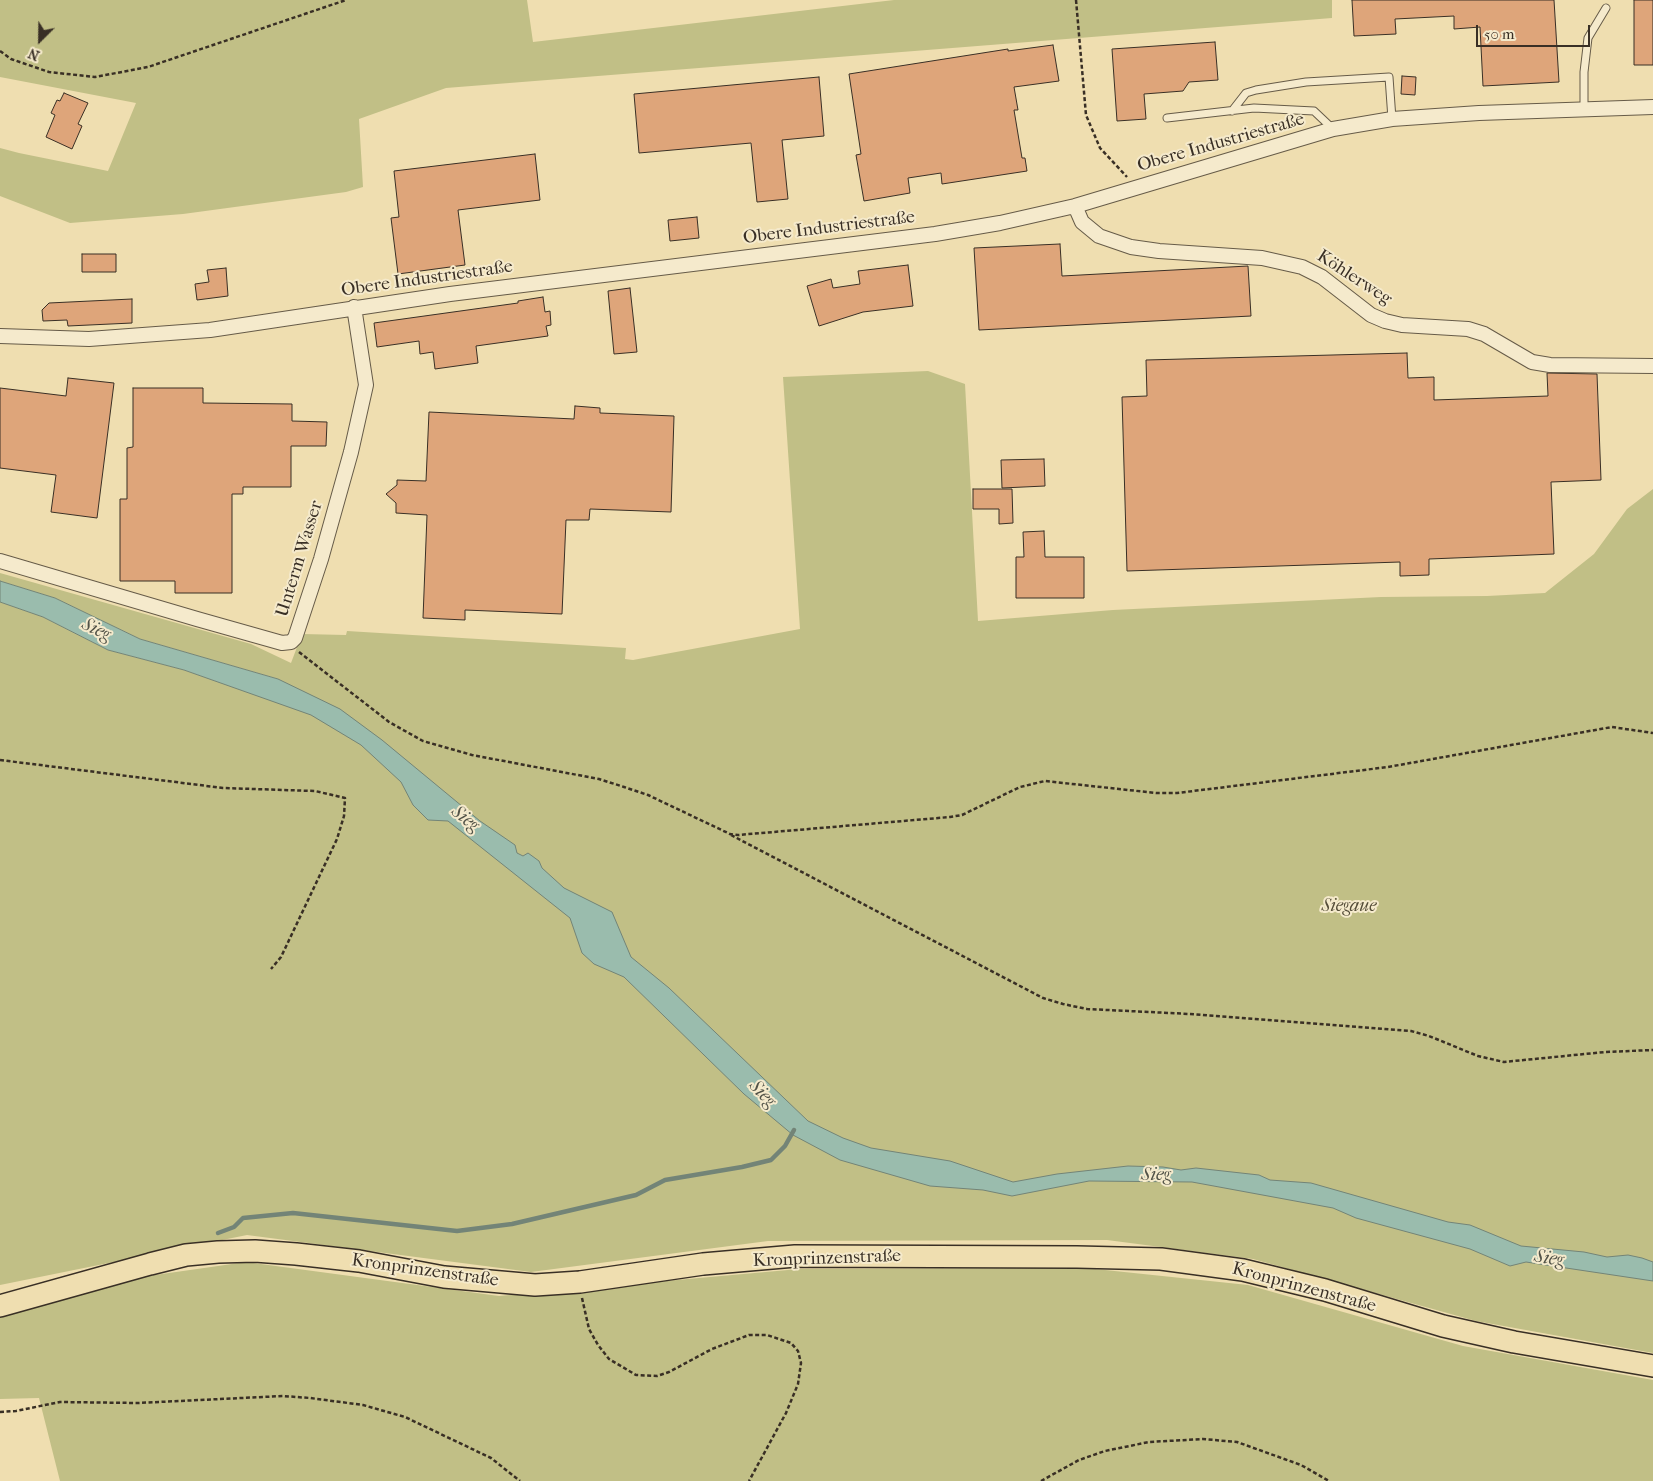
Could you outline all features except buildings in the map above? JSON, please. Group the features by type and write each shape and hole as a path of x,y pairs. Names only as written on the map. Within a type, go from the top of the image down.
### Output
{"main road":[{"name":"Kronprinzenstraße","path":"0,1306 186,1255 218,1252 255,1251 296,1254 496,1282 535,1285 580,1282 703,1264 795,1256 1161,1259 1243,1270 1325,1290 1443,1326 1514,1342 1653,1366"}],"street":[{"name":"Obere Industriestraße","path":"0,336 89,339 151,336 210,330 354,307 935,234 1000,224 1075,206 1334,129 1392,119 1479,113 1653,108"},
{"name":"Köhlerweg","path":"1075,206 1082,222 1099,236 1131,247 1159,251 1262,258 1302,267 1322,277 1371,314 1385,321 1402,325 1468,329 1484,334 1532,362 1550,366 1653,366"},
{"name":"Unterm Wasser","path":"0,561 282,643 291,642 295,638 321,559 352,452 366,385 354,307"}],"lane":[{"path":"1584,109 1584,72 1588,38 1606,8"},
{"path":"1232,111 1246,93 1256,90 1306,82 1389,77 1392,119"},
{"path":"1167,118 1254,108 1314,111 1334,129"}],"path":[{"path":"0,51 11,59 49,72 95,76 148,66 346,0"},
{"path":"1076,0 1086,115 1100,148 1137,187"},
{"path":"291,642 312,663 382,717 423,742 472,754 599,779 648,795 730,834 1043,998 1063,1004 1087,1009 1190,1014 1411,1032 1430,1036 1478,1056 1504,1062 1605,1052 1653,1050"},
{"path":"730,834 738,835 950,817 962,814 1020,788 1045,781 1156,793 1176,793 1388,767 1612,727 1653,733"},
{"path":"0,760 223,788 315,791 345,798 344,816 337,839 281,957 271,969"},
{"path":"580,1282 583,1309 589,1329 598,1345 609,1359 636,1374 657,1376 669,1372 712,1349 749,1335 767,1335 791,1343 798,1352 801,1363 798,1384 786,1413 749,1481"},
{"path":"0,1412 16,1411 60,1402 137,1404 283,1396 363,1405 404,1417 491,1458 520,1481"},
{"path":"1041,1481 1079,1460 1105,1451 1149,1442 1203,1439 1237,1442 1301,1465 1330,1481"}],"green space":[{"path":"0,0 527,0 533,42 894,0 1332,0 1332,18 446,88 359,119 363,187 346,192 183,214 70,223 0,196 0,148 108,171 136,103 0,77"},
{"name":"Siegaue","path":"928,371 965,384 978,621 1113,610 1381,597 1487,596 1545,593 1594,554 1627,509 1653,489 1653,1353 1476,1321 1253,1259 1107,1240 768,1241 531,1272 247,1235 0,1285 0,602 43,617 108,650 184,670 277,702 278,679 140,639 55,598 0,581 0,573 251,644 291,663 302,634 346,635 347,631 626,648 625,659 633,660 800,629 783,377"},
{"path":"246,1262 499,1296 799,1269 1086,1268 1248,1285 1463,1346 1653,1380 1653,1481 60,1481 39,1398 0,1399 0,1316 148,1276"}],"water":[{"name":"Sieg","path":"0,581 55,598 140,639 278,679 340,709 382,740 480,821 515,845 517,853 523,856 528,853 539,861 542,868 564,888 612,912 631,957 669,988 808,1121 843,1138 871,1148 950,1161 1013,1182 1057,1174 1128,1166 1163,1167 1181,1170 1196,1168 1259,1175 1270,1180 1311,1183 1448,1222 1470,1225 1521,1246 1584,1252 1607,1257 1628,1255 1642,1258 1653,1262 1653,1281 1526,1262 1510,1266 1470,1249 1356,1218 1333,1208 1192,1182 1089,1181 1012,1196 983,1190 930,1186 840,1160 793,1135 744,1094 624,977 594,964 582,953 570,918 448,821 428,820 413,805 401,782 361,745 311,715 184,670 108,650 43,617 0,602"}],"waterway":[{"path":"218,1233 234,1227 243,1218 293,1213 457,1231 512,1224 636,1195 665,1180 742,1167 771,1160 785,1146 794,1130"}]}
